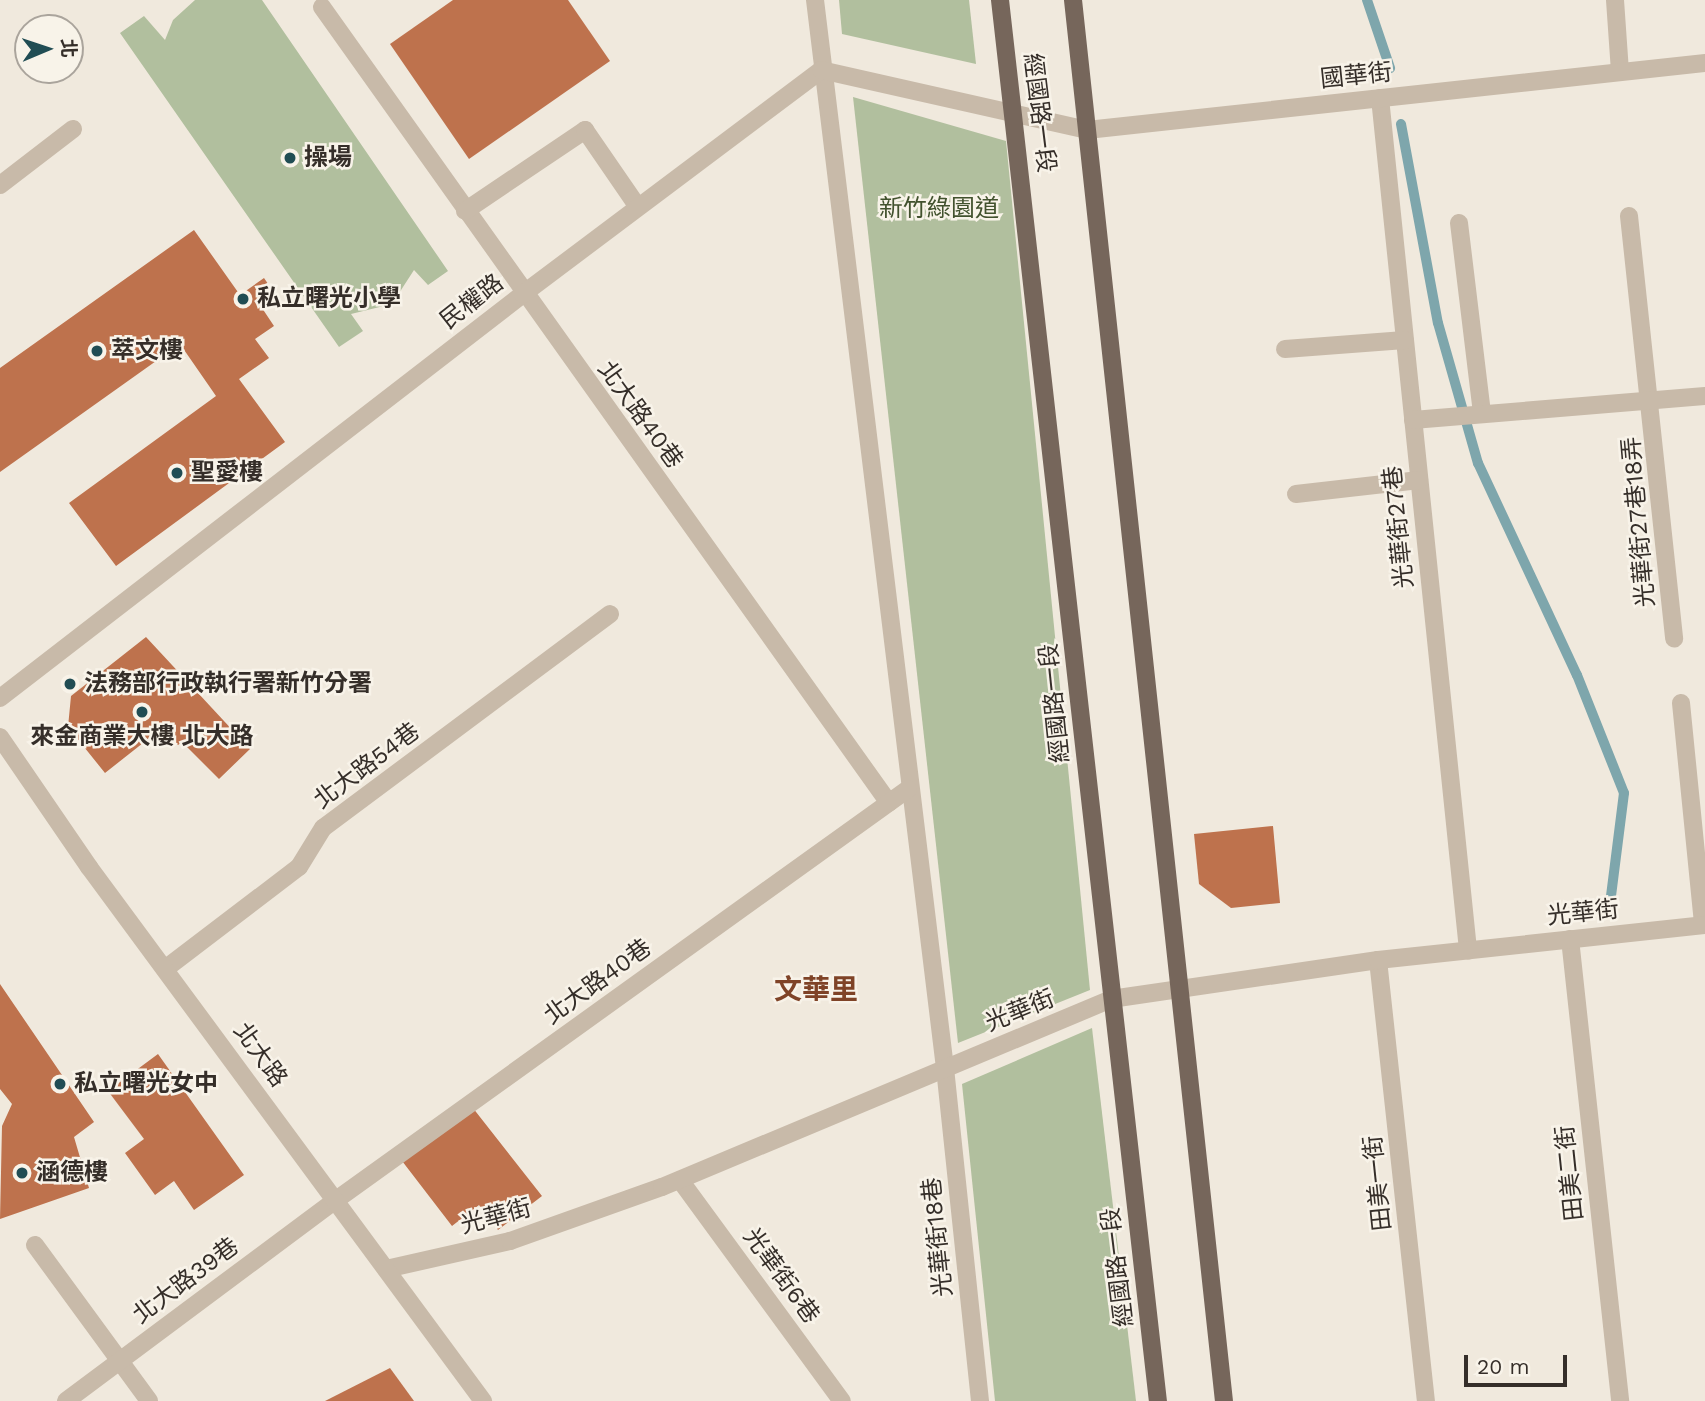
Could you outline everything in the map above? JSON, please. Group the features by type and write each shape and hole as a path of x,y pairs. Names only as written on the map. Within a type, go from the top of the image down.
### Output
{"main road":[{"name":"經國路一段","path":"1000,0 1158,1401"},
{"name":"經國路一段","path":"1073,0 1177,989 1224,1401"}],"street":[{"name":"光華街18巷","path":"815,0 821,70 908,789 945,1068 979,1401"},
{"path":"1615,0 1620,72"},
{"name":"北大路40巷","path":"322,8 889,803"},
{"name":"國華街","path":"1014,110 1087,130 1705,63"},
{"path":"821,70 1014,110"},
{"name":"民權路","path":"0,698 523,293 821,70"},
{"name":"光華街27巷","path":"1380,98 1468,950"},
{"path":"0,185 73,129"},
{"path":"465,211 585,131 638,208"},
{"name":"光華街27巷18弄","path":"1629,216 1652,400 1674,639"},
{"path":"1459,223 1482,414"},
{"path":"1285,349 1405,340"},
{"name":"光華街27巷18弄","path":"1413,420 1705,396"},
{"path":"1296,494 1419,480"},
{"name":"北大路54巷","path":"165,968 299,867 323,828 610,614"},
{"path":"1681,703 1704,925"},
{"name":"北大路","path":"0,737 165,968 483,1401"},
{"name":"北大路40巷","path":"336,1200 908,789"},
{"name":"光華街","path":"386,1269 510,1241 680,1180 1111,999 1378,960 1704,925"},
{"name":"田美二街","path":"1570,939 1619,1401"},
{"name":"田美一街","path":"1378,960 1426,1401"},
{"name":"光華街6巷","path":"680,1180 842,1401"},
{"name":"北大路39巷","path":"66,1401 336,1200"},
{"path":"35,1245 149,1401"}],"green space":[{"path":"195,0 262,0 448,271 428,285 414,270 392,304 351,314 363,331 339,347 120,33 144,16 165,40 173,20"},
{"path":"839,0 969,0 976,64 842,34"},
{"name":"新竹綠園道","path":"853,97 1006,141 1090,990 958,1043"},
{"path":"1092,1028 1136,1401 995,1401 962,1084"}],"building":[{"path":"453,0 568,0 610,61 469,159 390,44"},
{"name":"萃文樓","path":"194,230 240,295 264,278 277,297 262,308 274,326 255,339 269,358 239,379 285,442 116,566 69,503 216,396 180,344 0,472 0,368"},
{"name":"來金商業大樓 北大路","path":"146,637 250,749 219,779 182,742 178,745 162,728 105,773 68,727 71,696"},
{"path":"1273,826 1280,903 1231,908 1199,884 1194,834"},
{"path":"0,984 94,1122 74,1137 89,1188 0,1219 2,1126 12,1104 0,1089"},
{"path":"158,1054 244,1175 194,1210 174,1181 155,1195 125,1153 144,1139 108,1091"},
{"path":"469,1103 542,1196 498,1230 479,1205 452,1226 399,1157"},
{"path":"390,1368 414,1401 325,1401"}],"waterway":[{"path":"1367,0 1390,68"},
{"path":"1401,124 1438,323 1478,463 1577,675 1624,793 1609,911"}],"place":[{"name":"操場","path":"290,158"},
{"name":"私立曙光小學","path":"243,299"},
{"name":"萃文樓","path":"97,351"},
{"name":"聖愛樓","path":"177,473"},
{"name":"法務部行政執行署新竹分署","path":"70,684"},
{"name":"來金商業大樓 北大路","path":"142,712"},
{"name":"私立曙光女中","path":"60,1084"},
{"name":"涵德樓","path":"22,1173"}],"district":[{"name":"文華里","path":"816,990"}]}
